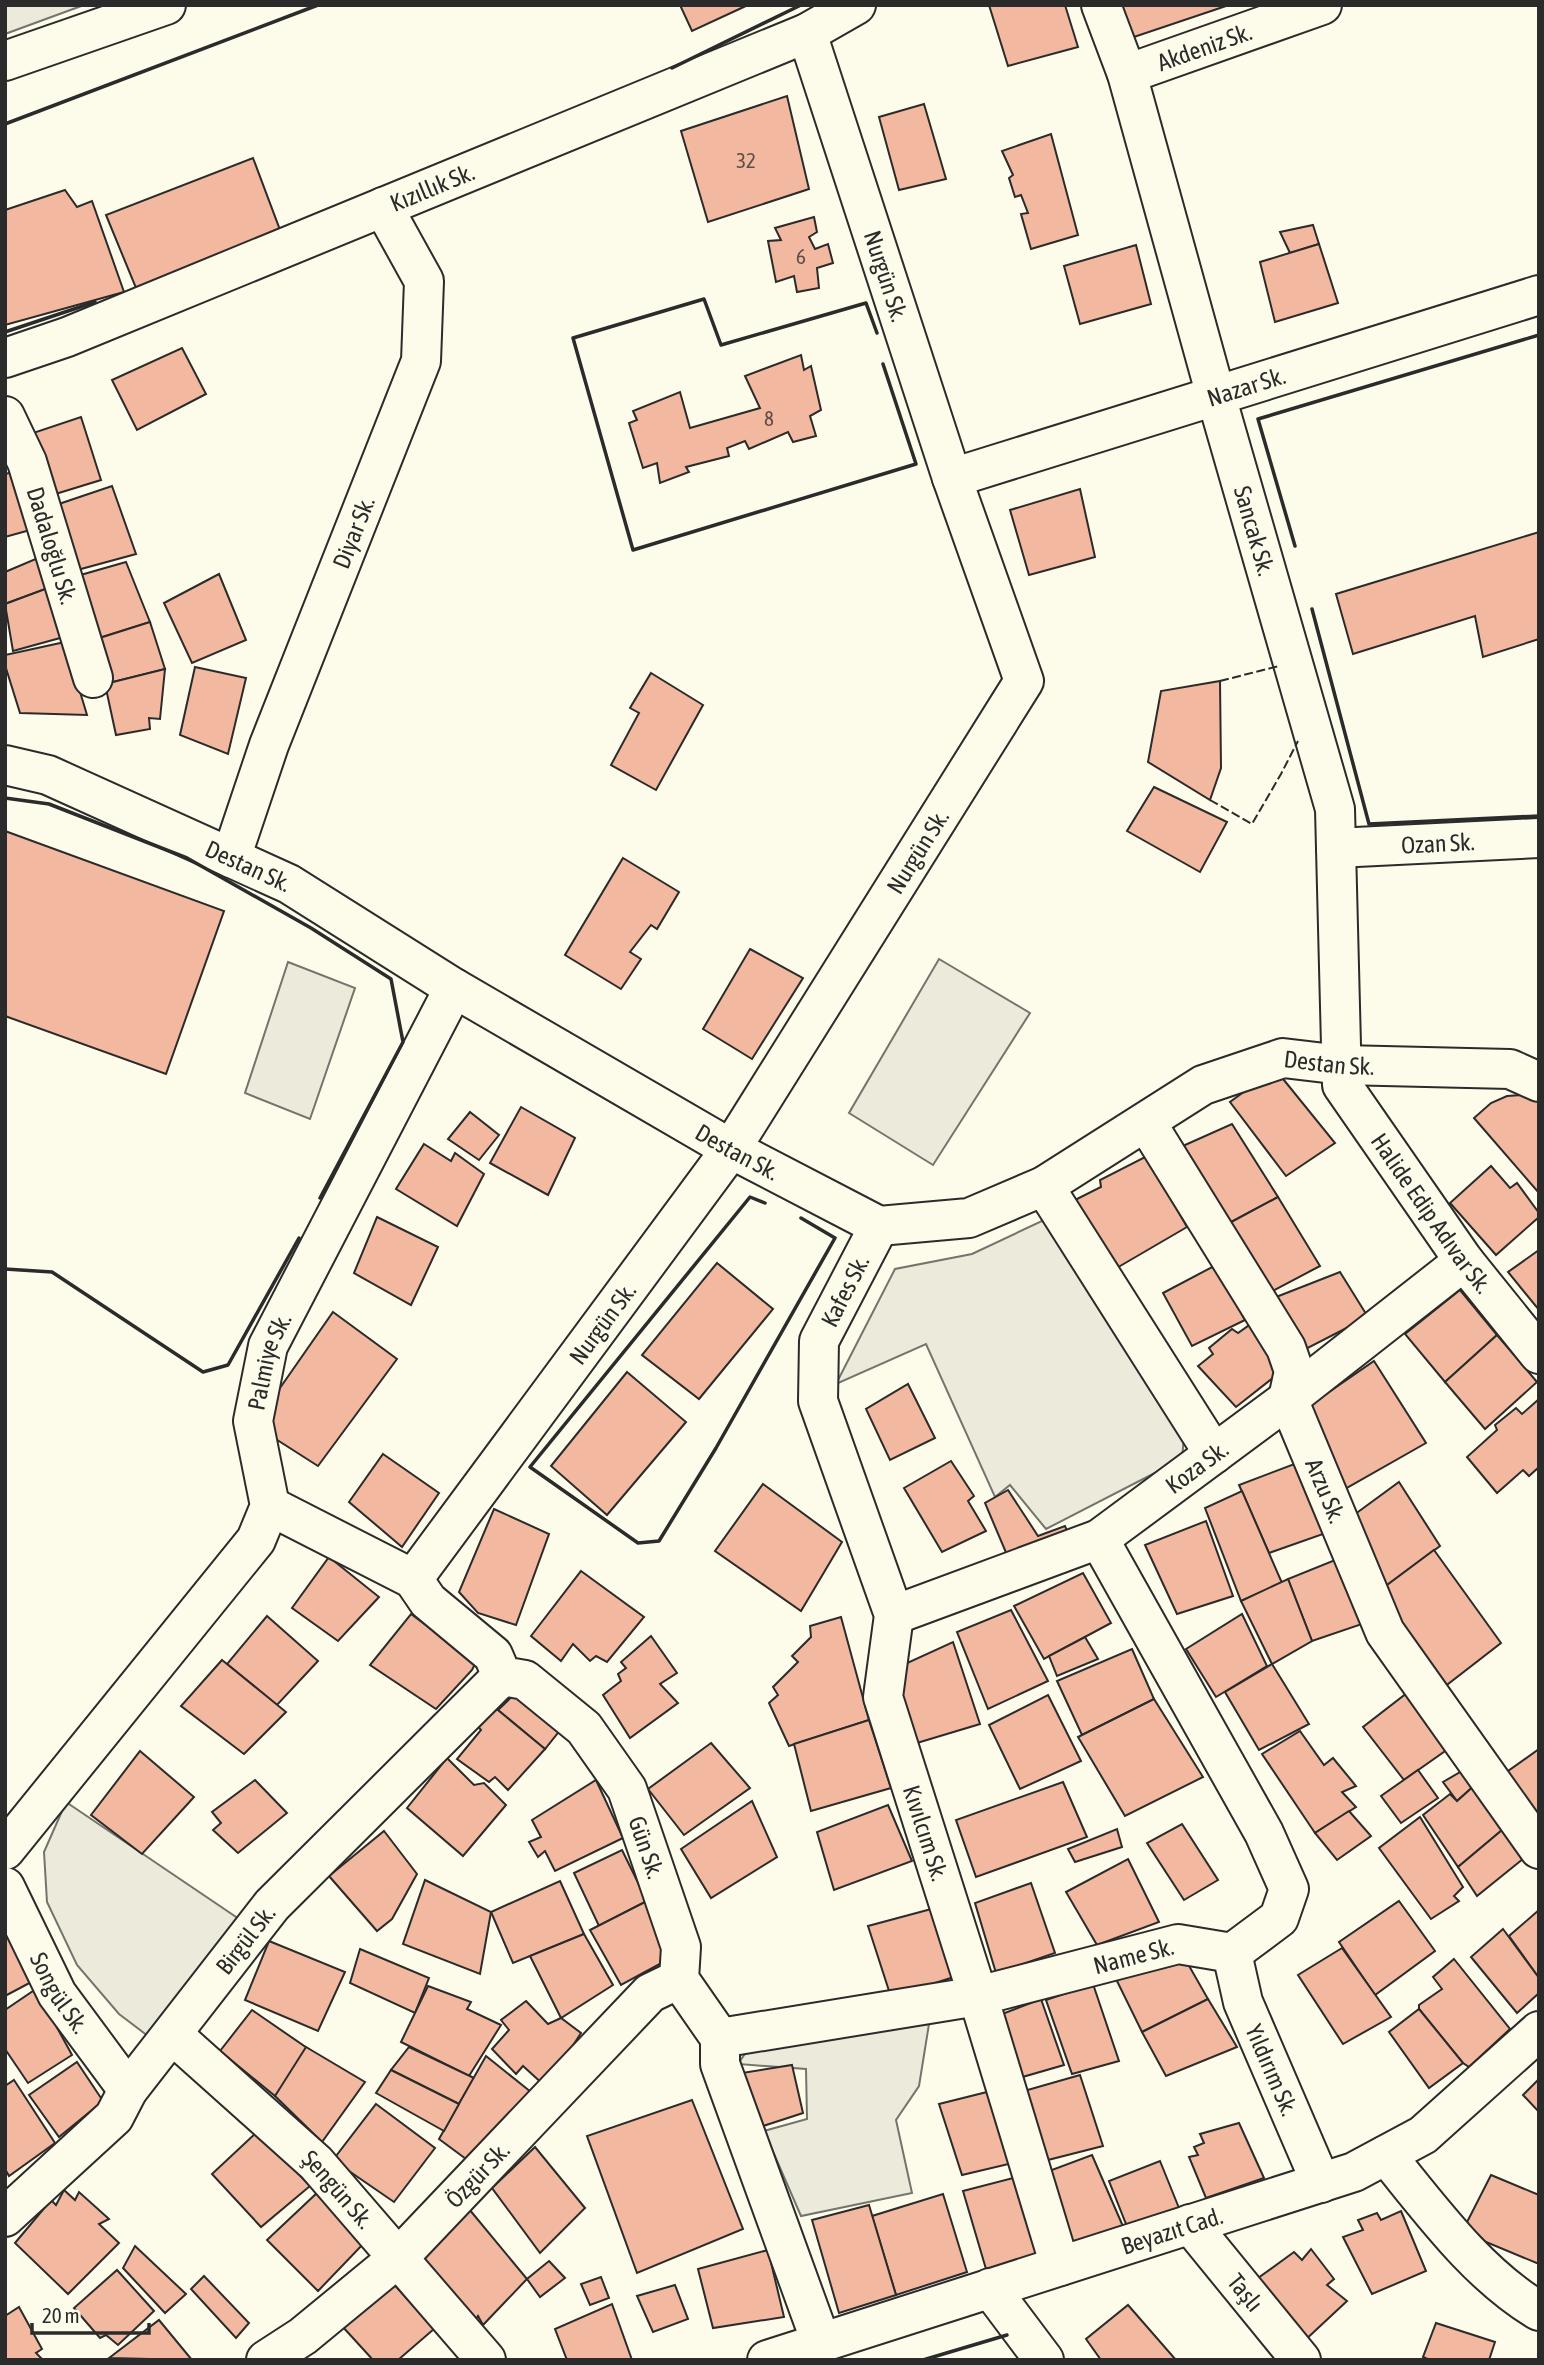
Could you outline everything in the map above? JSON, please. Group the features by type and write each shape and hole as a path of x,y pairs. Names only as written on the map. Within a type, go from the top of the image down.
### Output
{"street":[{"path":"5,61 166,5"},
{"name":"Kızıllık Sk.","path":"5,358 67,337 807,33 856,5"},
{"name":"Sancak Sk.","path":"1101,5 1127,74 1335,810 1342,1065"},
{"name":"Akdeniz Sk.","path":"1127,74 1322,5"},
{"name":"Nurgün Sk.","path":"413,1579 731,1149 1024,681 952,478 807,33"},
{"name":"Diyar Sk.","path":"231,858 269,744 421,361 424,281 383,207"},
{"name":"Nazar Sk.","path":"952,478 1539,295"},
{"name":"Dadaloğlu Sk.","path":"5,416 27,462 93,678"},
{"name":"Destan Sk.","path":"5,765 48,775 289,884 454,988 731,1149 879,1226 969,1218 1044,1186 1203,1085 1283,1058 1342,1065 1524,1076"},
{"name":"Ozan Sk.","path":"1336,848 1539,838"},
{"name":"Palmiye Sk.","path":"270,1506 253,1421 268,1346 454,988"},
{"name":"Halide Edip Adıvar Sk.","path":"1342,1065 1342,1086 1464,1261 1539,1354"},
{"name":"Arzu Sk.","path":"1146,1122 1286,1348 1294,1371 1288,1399 1385,1632 1539,1849"},
{"path":"1044,1186 1214,1454"},
{"name":"Kafes Sk.","path":"818,1401 819,1341 879,1226"},
{"name":"Koza Sk.","path":"894,1615 1099,1539 1288,1399 1464,1261"},
{"name":"Kıvılcım Sk.","path":"818,1401 894,1615 883,1697 1060,2266"},
{"path":"5,1850 256,1540 270,1506 413,1579 428,1601 493,1656 502,1675"},
{"path":"1099,1539 1264,1833 1289,1889 1279,1918 1232,1953"},
{"name":"Gün Sk.","path":"502,1675 525,1679 584,1728 627,1789 681,1947 679,1979"},
{"name":"Birgül Sk.","path":"5,2217 114,2116 128,2091 272,1905 502,1675"},
{"name":"Songül Sk.","path":"5,1887 57,1994 128,2091"},
{"name":"Name Sk.","path":"720,2038 978,1996 1178,1944 1232,1953"},
{"name":"Yıldırım Sk.","path":"1232,1953 1243,2002 1321,2183"},
{"path":"679,1979 720,2038 720,2064 821,2342"},
{"name":"Özgür Sk.","path":"266,2360 303,2336 399,2258 650,1993 679,1979"},
{"name":"Beyazıt Cad.","path":"767,2360 1354,2172 1423,2135 1539,2031"},
{"name":"Şengün Sk.","path":"173,2035 316,2163 486,2360"},
{"path":"1386,2155 1454,2239 1522,2300 1539,2311"},
{"name":"Taşlı","path":"1190,2224 1301,2360"},
{"path":"990,2288 1044,2360"}],"shaded area":[{"path":"5,5 84,5 5,34"},
{"path":"939,959 1030,1013 933,1165 849,1113"},
{"path":"288,962 355,988 310,1119 245,1093"},
{"path":"1044,1220 1185,1425 1182,1459 1046,1529 1010,1485 995,1497 926,1344 836,1384 895,1269 972,1254"},
{"path":"66,1802 239,1919 148,2036 119,2014 77,1965 47,1902 44,1852"},
{"path":"929,2024 919,2086 896,2120 912,2193 801,2216 764,2131 807,2119 806,2069 738,2064 751,2045"}],"building":[{"path":"680,5 748,5 692,31"},
{"path":"989,5 1065,5 1078,47 1008,66"},
{"path":"1119,5 1229,5 1131,38"},
{"path":"787,96 809,189 708,222 681,131"},
{"path":"924,104 946,179 899,190 879,117"},
{"path":"1051,134 1078,235 1031,249 1021,214 1028,213 1021,195 1015,197 1009,178 1013,175 1002,151"},
{"path":"253,158 283,238 136,288 106,215"},
{"path":"65,190 77,207 92,201 124,292 5,325 5,210"},
{"path":"814,217 817,232 809,237 815,249 828,244 833,263 817,268 819,288 797,292 794,276 776,282 768,241 781,240 775,228"},
{"path":"1313,225 1319,244 1290,253 1280,232"},
{"path":"1319,244 1338,303 1275,322 1260,262"},
{"path":"1136,245 1151,304 1080,324 1064,266"},
{"path":"182,348 206,394 137,430 112,380"},
{"path":"801,355 804,370 811,366 821,410 810,416 816,436 793,442 788,432 749,449 745,441 727,448 729,456 686,467 689,472 660,483 657,463 643,468 629,423 637,420 633,411 680,392 690,428 760,408 745,376"},
{"path":"81,417 101,480 49,496 27,435"},
{"path":"21,470 41,527 5,537 5,474"},
{"path":"112,486 136,554 70,572 50,507"},
{"path":"1080,489 1095,557 1029,575 1010,510"},
{"path":"1539,532 1539,639 1483,657 1475,616 1353,654 1336,594"},
{"path":"45,555 56,585 5,604 5,572"},
{"path":"126,562 150,622 90,641 70,578"},
{"path":"219,574 246,640 192,663 164,603"},
{"path":"56,585 71,635 13,651 5,604"},
{"path":"150,622 165,669 105,684 90,641"},
{"path":"65,642 87,715 20,713 5,665 5,655"},
{"path":"195,667 246,678 228,754 180,735"},
{"path":"165,669 160,719 149,718 150,729 116,735 105,684"},
{"path":"651,673 703,705 656,790 611,765 639,713 630,708"},
{"path":"1220,681 1221,768 1210,800 1148,762 1161,691"},
{"path":"1154,787 1227,822 1200,872 1127,831"},
{"path":"5,831 224,911 166,1074 5,1016"},
{"path":"623,858 679,892 657,929 651,925 630,952 641,959 621,989 565,955"},
{"path":"750,949 803,978 752,1059 703,1029"},
{"path":"1275,1069 1335,1143 1286,1176 1230,1102"},
{"path":"1539,1094 1539,1193 1474,1118 1491,1103 1507,1096"},
{"path":"521,1107 575,1138 548,1195 490,1163"},
{"path":"470,1112 499,1135 479,1160 448,1139"},
{"path":"1232,1124 1278,1197 1222,1227 1176,1149"},
{"path":"424,1144 451,1161 455,1153 484,1174 457,1226 396,1189"},
{"path":"1147,1156 1187,1227 1115,1269 1075,1200 1101,1187 1100,1180"},
{"path":"1491,1166 1510,1188 1517,1183 1539,1213 1539,1217 1496,1255 1450,1203"},
{"path":"1278,1197 1320,1266 1263,1296 1222,1227"},
{"path":"377,1217 438,1247 411,1305 354,1273"},
{"path":"1539,1250 1539,1310 1508,1272"},
{"path":"717,1263 773,1309 699,1399 642,1355"},
{"path":"1216,1265 1245,1320 1192,1346 1163,1293"},
{"path":"1340,1272 1368,1317 1298,1353 1271,1299"},
{"path":"1460,1290 1497,1335 1445,1382 1405,1334"},
{"path":"333,1312 397,1359 318,1466 271,1436 273,1398"},
{"path":"1255,1321 1288,1366 1236,1407 1198,1366 1213,1354 1209,1348 1232,1329 1238,1333"},
{"path":"1497,1335 1537,1382 1485,1429 1445,1382"},
{"path":"1374,1361 1426,1443 1343,1490 1303,1410"},
{"path":"627,1372 686,1422 607,1515 551,1466"},
{"path":"908,1384 935,1438 890,1460 866,1409"},
{"path":"1539,1399 1539,1467 1529,1476 1523,1470 1497,1493 1467,1457 1497,1430 1495,1425 1516,1408 1522,1414"},
{"path":"383,1454 439,1493 402,1547 349,1502"},
{"path":"951,1461 974,1496 968,1501 986,1531 942,1552 904,1488"},
{"path":"1297,1463 1326,1533 1269,1553 1239,1485"},
{"path":"1399,1482 1440,1546 1375,1594 1347,1520"},
{"path":"763,1484 842,1542 801,1611 715,1551"},
{"path":"1008,1490 1038,1536 1065,1526 1071,1541 1010,1562 985,1503"},
{"path":"1242,1491 1282,1583 1241,1601 1205,1508"},
{"path":"494,1509 549,1534 516,1625 478,1613 459,1592"},
{"path":"1206,1521 1233,1596 1177,1614 1145,1545"},
{"path":"1434,1550 1501,1643 1439,1691 1375,1594"},
{"path":"329,1557 379,1597 338,1641 292,1608"},
{"path":"1340,1558 1365,1623 1312,1641 1288,1579"},
{"path":"581,1571 644,1617 607,1662 596,1656 590,1661 573,1644 561,1661 531,1636"},
{"path":"1083,1573 1111,1623 1044,1659 1014,1606"},
{"path":"1288,1579 1312,1641 1272,1664 1241,1601"},
{"path":"1011,1610 1048,1681 988,1709 957,1632"},
{"path":"411,1614 476,1662 472,1670 436,1709 370,1665"},
{"path":"1242,1614 1267,1666 1216,1697 1186,1649"},
{"path":"267,1616 318,1661 277,1705 227,1664"},
{"path":"841,1617 869,1720 789,1746 769,1703 778,1695 773,1687 798,1662 792,1656 811,1637 810,1626"},
{"path":"651,1636 677,1673 660,1684 678,1703 630,1738 603,1695 621,1681 618,1674 626,1668 621,1662"},
{"path":"1085,1637 1098,1659 1057,1676 1049,1656"},
{"path":"953,1642 980,1724 917,1743 894,1669"},
{"path":"1132,1649 1154,1699 1082,1735 1057,1681"},
{"path":"222,1660 286,1712 244,1754 181,1706"},
{"path":"1272,1664 1309,1724 1259,1750 1225,1692"},
{"path":"522,1687 561,1729 545,1749 498,1710"},
{"path":"1407,1693 1448,1749 1404,1780 1363,1727"},
{"path":"1048,1695 1081,1761 1020,1789 989,1725"},
{"path":"1154,1699 1203,1777 1125,1816 1078,1737"},
{"path":"493,1706 545,1749 508,1790 495,1777 489,1782 457,1759 481,1730 476,1724"},
{"path":"869,1720 891,1788 811,1811 794,1744"},
{"path":"1300,1731 1324,1765 1333,1758 1356,1786 1342,1792 1356,1807 1315,1833 1262,1754"},
{"path":"711,1743 750,1788 684,1835 648,1789"},
{"path":"1539,1749 1539,1824 1501,1776"},
{"path":"140,1751 194,1797 142,1854 91,1815"},
{"path":"447,1758 474,1785 484,1783 506,1805 463,1856 407,1808"},
{"path":"1418,1770 1438,1798 1401,1823 1381,1796"},
{"path":"1462,1771 1476,1784 1457,1801 1443,1782"},
{"path":"255,1780 287,1813 238,1853 213,1830 221,1823 212,1812"},
{"path":"596,1780 623,1838 555,1871 545,1851 538,1857 529,1842 541,1837 532,1820"},
{"path":"1063,1782 1087,1837 976,1877 956,1820"},
{"path":"1476,1784 1508,1825 1458,1867 1423,1815 1450,1794 1457,1801"},
{"path":"752,1801 777,1857 711,1898 681,1849"},
{"path":"888,1805 912,1861 834,1890 817,1832"},
{"path":"1349,1811 1371,1836 1337,1860 1315,1833"},
{"path":"1420,1817 1463,1887 1454,1896 1459,1901 1431,1919 1379,1848"},
{"path":"1182,1824 1218,1880 1184,1900 1147,1843"},
{"path":"1508,1825 1529,1854 1477,1896 1458,1867"},
{"path":"1117,1829 1122,1847 1075,1862 1068,1849"},
{"path":"384,1831 417,1874 392,1919 377,1931 329,1876"},
{"path":"622,1850 647,1901 599,1926 574,1873"},
{"path":"1128,1859 1159,1922 1097,1945 1066,1892"},
{"path":"425,1880 491,1912 480,1974 403,1944"},
{"path":"560,1881 584,1934 513,1963 491,1912"},
{"path":"1031,1883 1055,1953 996,1973 975,1903"},
{"path":"647,1901 669,1959 621,1985 590,1930"},
{"path":"1399,1901 1435,1951 1375,1995 1339,1942"},
{"path":"935,1908 957,1976 891,1997 868,1926"},
{"path":"1539,1910 1539,1978 1509,1936"},
{"path":"5,1913 37,1979 5,1996"},
{"path":"1503,1929 1539,1978 1539,1993 1517,2013 1471,1957"},
{"path":"584,1934 613,1985 561,2018 530,1956"},
{"path":"269,1941 345,1972 318,2031 245,2000"},
{"path":"1342,1948 1391,2017 1343,2044 1298,1975"},
{"path":"360,1949 429,1978 415,2013 350,1983"},
{"path":"1180,1950 1208,1999 1142,2032 1116,1979"},
{"path":"1454,1959 1510,2029 1469,2067 1419,2009 1419,2005 1442,1989 1433,1977"},
{"path":"1093,1984 1119,2061 1072,2074 1046,2000"},
{"path":"428,1986 471,2002 467,2009 501,2025 469,2076 401,2042"},
{"path":"36,1989 72,2055 28,2083 5,2049 5,2010"},
{"path":"1041,1999 1064,2065 1012,2080 992,2018"},
{"path":"1208,1999 1237,2047 1166,2076 1142,2032"},
{"path":"526,2001 548,2024 561,2018 581,2033 546,2087 523,2066 516,2074 492,2049 509,2030 501,2020"},
{"path":"1419,2009 1463,2063 1429,2088 1389,2032"},
{"path":"252,2010 310,2050 275,2096 220,2051"},
{"path":"306,2047 365,2082 322,2142 275,2096"},
{"path":"409,2047 474,2078 459,2104 391,2070"},
{"path":"486,2056 531,2092 466,2159 439,2139"},
{"path":"77,2062 103,2101 59,2137 29,2095"},
{"path":"792,2065 803,2113 757,2128 742,2073"},
{"path":"391,2070 459,2104 444,2131 376,2093"},
{"path":"1080,2075 1103,2146 1040,2162 1017,2093"},
{"path":"1539,2079 1539,2112 1523,2095"},
{"path":"14,2080 55,2143 9,2176 5,2169 5,2086"},
{"path":"999,2089 1021,2161 962,2175 939,2104"},
{"path":"692,2100 743,2229 637,2273 587,2136"},
{"path":"376,2104 435,2148 394,2202 333,2160"},
{"path":"1239,2123 1264,2178 1206,2198 1189,2157 1198,2155 1194,2147 1204,2143 1200,2134"},
{"path":"258,2131 310,2186 261,2227 212,2174"},
{"path":"535,2147 585,2208 540,2253 492,2188"},
{"path":"1092,2155 1125,2231 1070,2251 1041,2174"},
{"path":"1160,2161 1181,2213 1128,2229 1109,2181"},
{"path":"1025,2175 1048,2254 986,2269 963,2191"},
{"path":"1491,2175 1539,2195 1539,2264 1462,2232"},
{"path":"64,2190 75,2200 79,2192 109,2219 99,2224 119,2243 68,2294 15,2243 51,2200 56,2205"},
{"path":"318,2192 366,2241 318,2291 267,2240"},
{"path":"943,2194 967,2272 896,2295 872,2216"},
{"path":"869,2205 896,2295 839,2313 812,2220"},
{"path":"469,2209 527,2279 483,2325 478,2316 474,2322 415,2256"},
{"path":"1401,2211 1426,2271 1372,2294 1343,2237 1363,2230 1358,2220 1377,2213 1381,2220"},
{"path":"135,2246 186,2294 165,2313 123,2268"},
{"path":"1311,2249 1334,2279 1327,2285 1347,2301 1302,2343 1254,2281 1294,2252 1302,2260"},
{"path":"768,2250 784,2317 713,2328 698,2269"},
{"path":"549,2261 565,2278 540,2297 527,2279"},
{"path":"117,2270 154,2311 118,2345 106,2335 100,2338 74,2308"},
{"path":"204,2276 249,2323 236,2338 191,2289"},
{"path":"601,2277 609,2298 590,2305 581,2284"},
{"path":"392,2282 434,2329 398,2360 373,2360 342,2326"},
{"path":"675,2285 688,2319 653,2332 637,2296"},
{"path":"612,2304 632,2360 567,2360 555,2329"},
{"path":"1128,2305 1176,2360 1101,2360 1086,2339"},
{"path":"19,2307 42,2349 36,2353 43,2360 5,2360 5,2316"},
{"path":"159,2320 192,2360 109,2358"},
{"path":"1436,2323 1495,2342 1489,2360 1430,2360 1423,2357"}],"fence":[{"path":"1220,681 1279,666"},
{"path":"1210,800 1252,824 1298,741"}],"wall":[{"path":"5,124 318,5"},
{"path":"672,68 801,5"},
{"path":"877,333 866,303 721,345 704,299 573,338 633,550 916,464 883,364"},
{"path":"5,332 95,302"},
{"path":"1295,546 1258,419 1539,335"},
{"path":"1312,609 1369,824 1539,816"},
{"path":"5,798 49,804 187,858 311,928 391,979 403,1042 320,1198"},
{"path":"765,1203 750,1197 530,1467 638,1543 659,1541 716,1448 835,1238 801,1218"},
{"path":"5,1269 52,1272 203,1372 228,1365 299,1238"},
{"path":"923,2360 1007,2335"}]}
